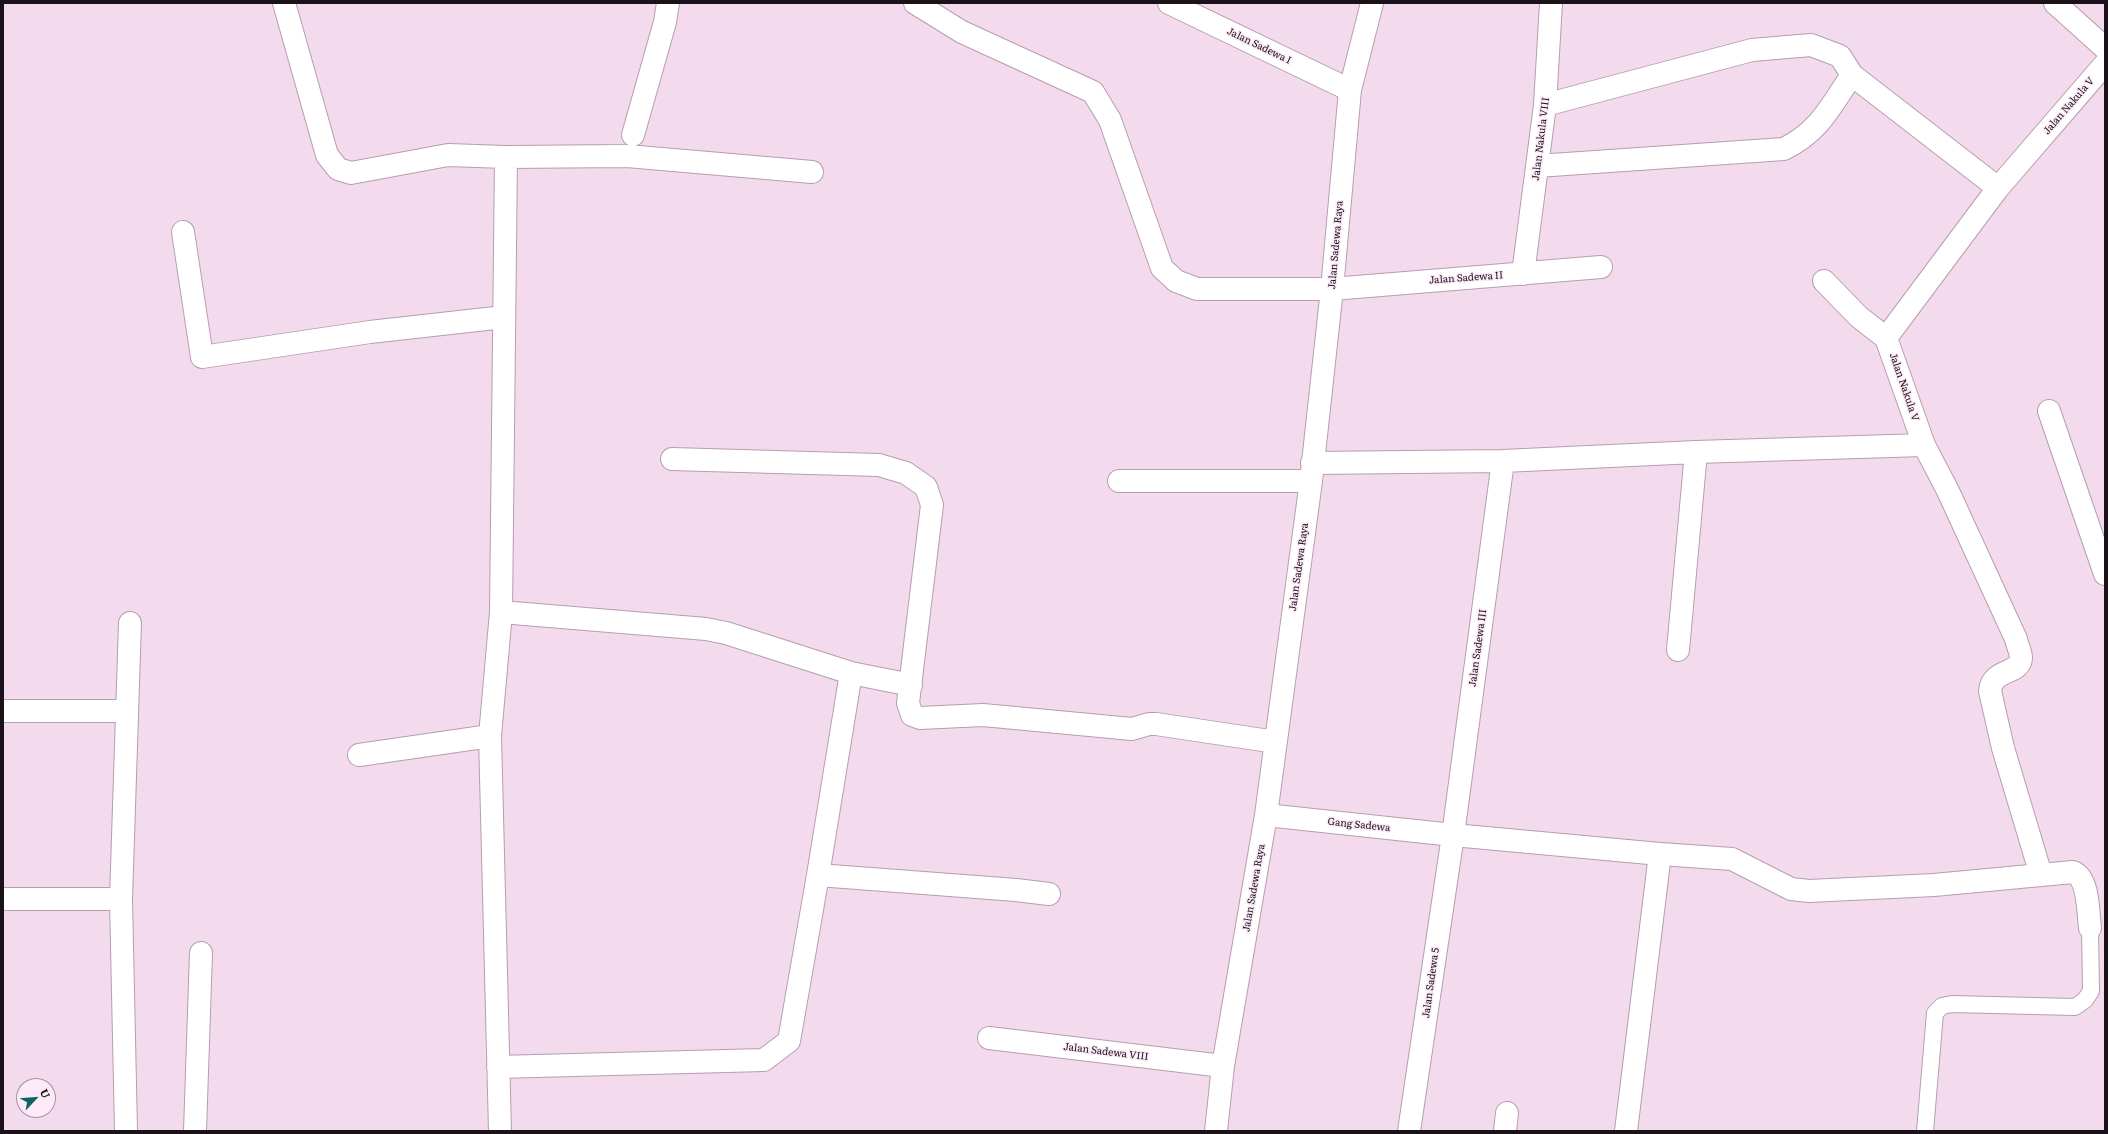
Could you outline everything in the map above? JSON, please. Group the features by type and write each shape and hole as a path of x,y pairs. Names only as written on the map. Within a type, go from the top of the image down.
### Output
{"street":[{"path":"284,3 327,156 338,169 352,173 448,155 506,157 627,156 812,172"},
{"path":"633,135 665,22 668,3"},
{"name":"Jalan Sadewa II","path":"915,3 962,32 1093,92 1110,120 1162,268 1176,281 1197,288 1332,289 1601,267"},
{"name":"Jalan Sadewa I","path":"1169,3 1350,90"},
{"name":"Jalan Sadewa Raya","path":"1216,1131 1223,1066 1266,816 1311,472 1332,289 1350,90 1372,3"},
{"name":"Jalan Nakula VIII","path":"1523,274 1545,105 1551,3"},
{"path":"2055,3 2105,48"},
{"path":"1545,105 1752,50 1812,45 1840,56 1852,75 1998,188"},
{"name":"Jalan Nakula V","path":"2041,875 2002,748 1990,691 1991,683 1994,679 2013,669 2019,664 2021,658 1951,498 1924,445 1886,338 1998,188 2105,64"},
{"path":"1537,166 1784,149 1802,140 1818,125 1852,75"},
{"path":"500,1131 490,736 501,612 506,157"},
{"path":"183,232 202,357 370,332 504,317"},
{"path":"1824,281 1859,317 1886,338"},
{"path":"2049,411 2105,574"},
{"path":"1119,481 1601,456 1924,445"},
{"path":"1678,650 1696,452"},
{"path":"672,459 879,465 906,474 926,487 932,505 908,703 912,715 920,718 983,715 1132,728 1156,724 1276,742"},
{"name":"Jalan Sadewa III","path":"1452,835 1503,461"},
{"path":"501,612 706,629 726,633 851,673 911,685"},
{"path":"126,1131 121,899 130,623"},
{"path":"498,1067 764,1060 789,1041 851,673"},
{"path":"3,711 126,711"},
{"path":"359,756 490,736"},
{"name":"Gang Sadewa","path":"1266,816 1660,854 1732,858 1791,889 1809,891 1934,885 2073,872 2081,876 2084,884 2090,928"},
{"name":"Jalan Sadewa 5","path":"1409,1131 1452,835"},
{"path":"1626,1131 1660,854"},
{"path":"818,875 1016,890 1049,894"},
{"path":"3,899 121,899"},
{"path":"195,1131 201,953"},
{"name":"Jalan Sadewa VIII","path":"989,1038 1223,1066"}],"lane":[{"path":"1924,1131 1936,1014 1942,1006 1952,1004 2075,1007 2085,1000 2091,991 2090,928"}]}
